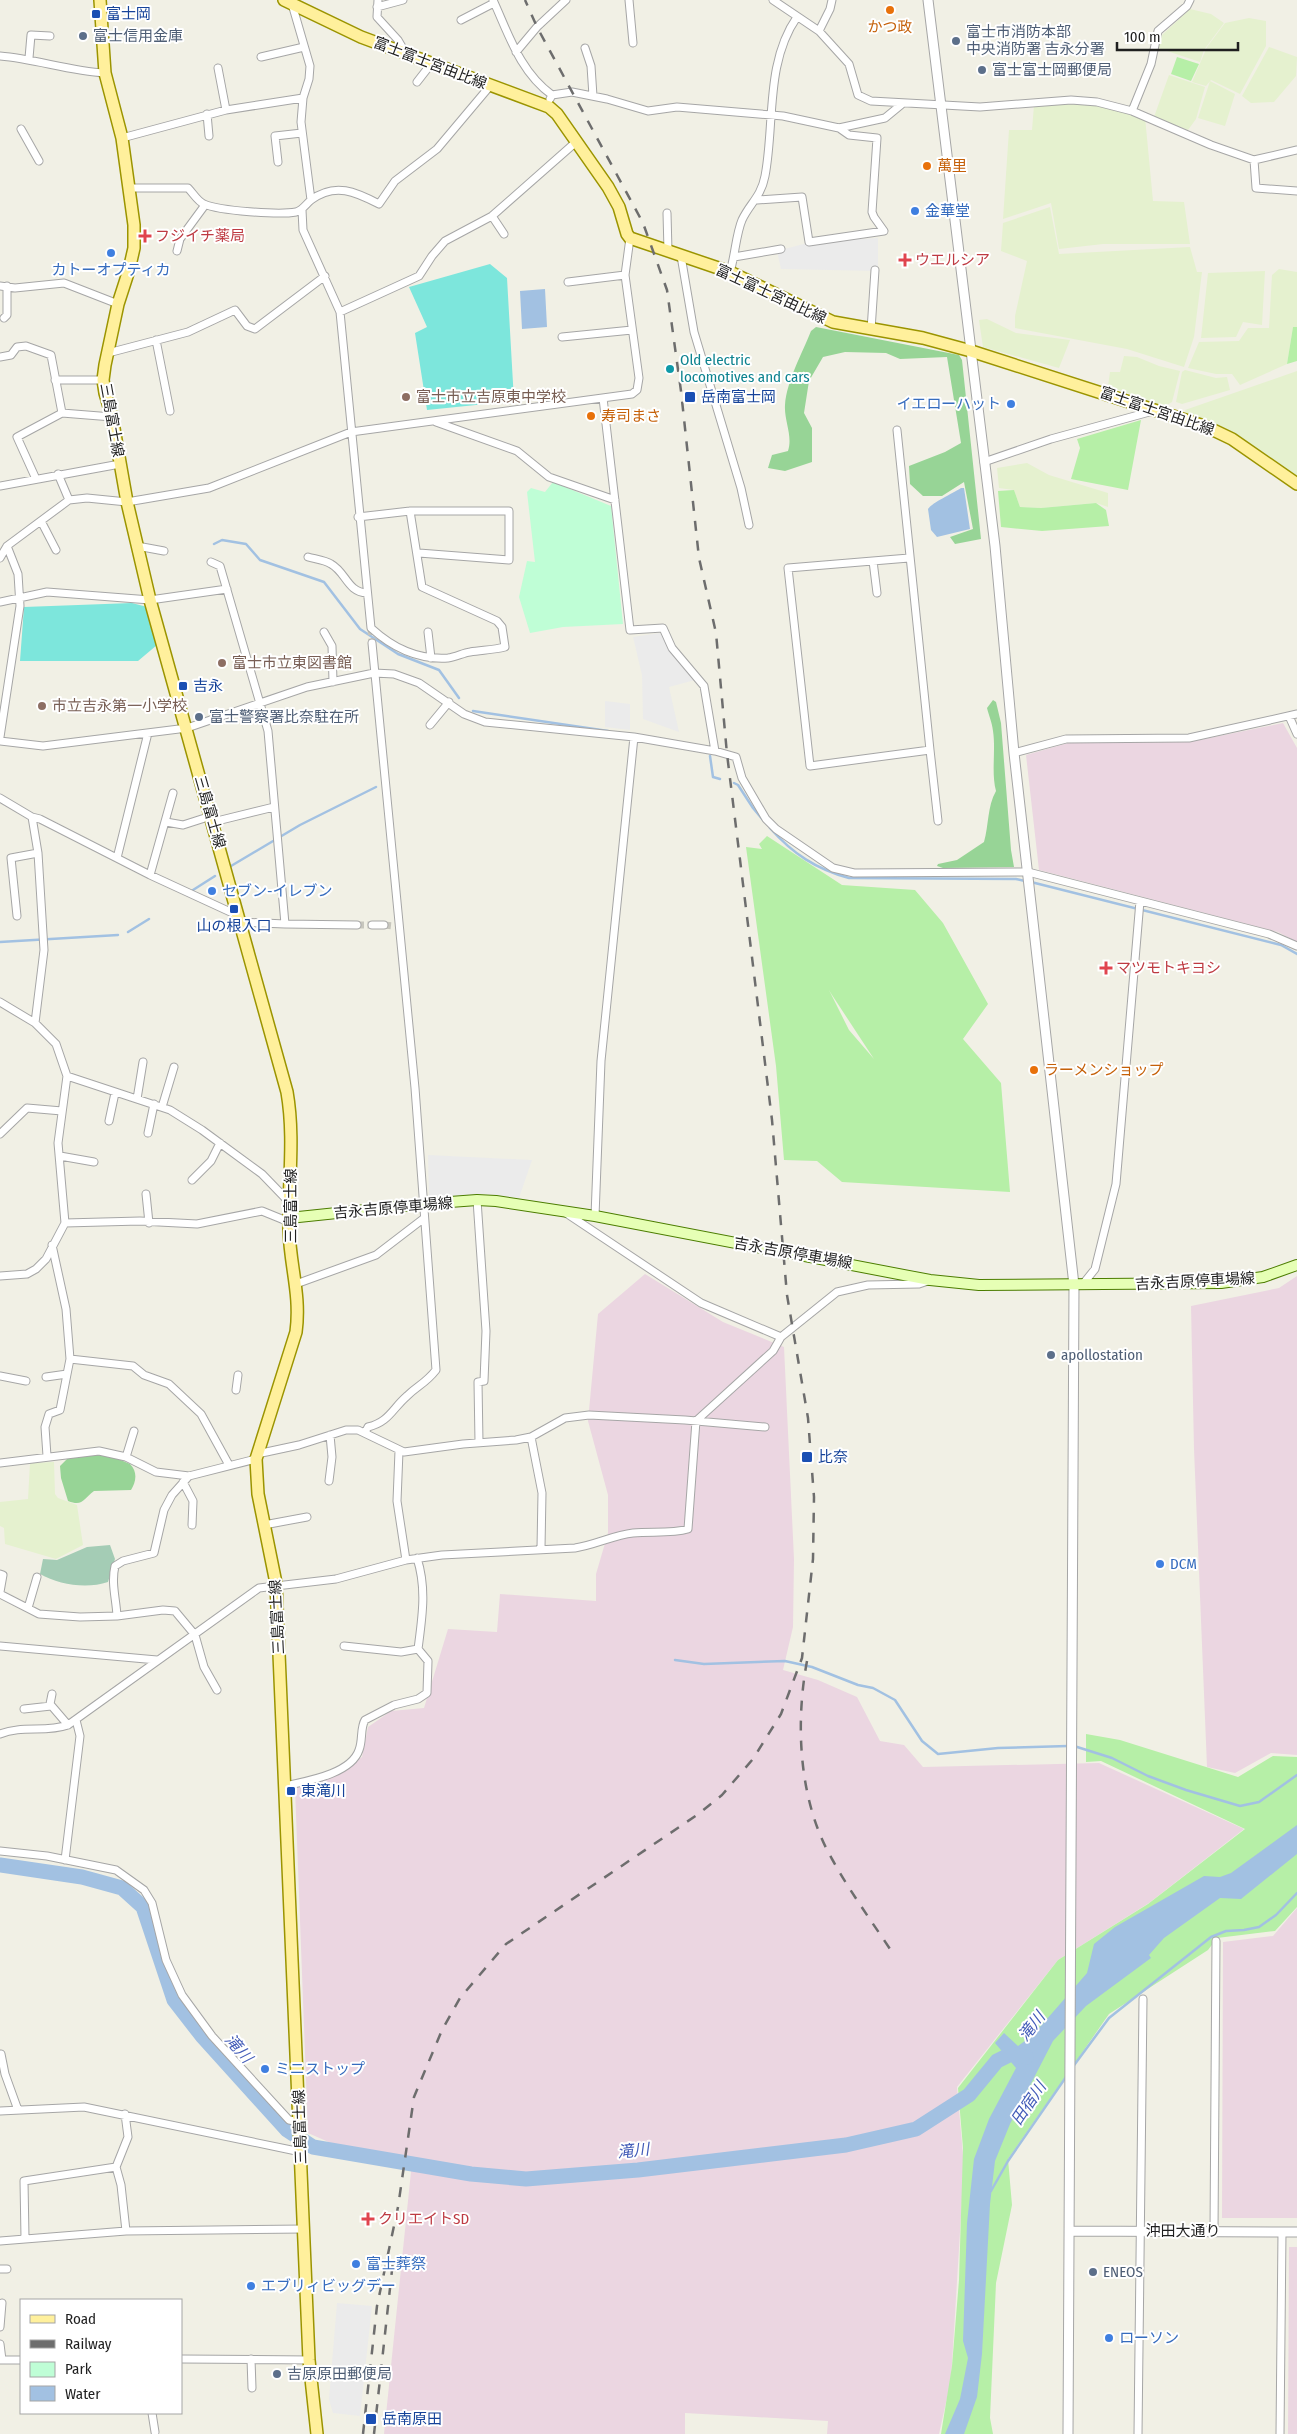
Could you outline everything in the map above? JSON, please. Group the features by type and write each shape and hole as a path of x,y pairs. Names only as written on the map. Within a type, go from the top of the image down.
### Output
{"main road":[{"name":"三島富士線","path":"100,0 105,73 122,138 134,225 134,248 118,304 103,380 112,417 127,502 150,600 287,1092 292,1132 289,1220 299,1315 296,1332 257,1457 256,1480 276,1586 309,2360 317,2434"},
{"name":"富士富士宮由比線","path":"288,2 361,37 431,64 490,86 550,101 608,187 619,207 630,238 730,272 816,315 842,324 923,338 971,350 1207,427 1232,439 1297,484"},
{"name":"吉永吉原停車場線","path":"289,1220 423,1204 477,1200 595,1216 930,1280 979,1285 1246,1281 1297,1265"}],"street":[{"path":"403,0 378,4 377,17 398,40 405,53"},
{"path":"516,52 537,27 566,0"},
{"path":"629,0 633,42"},
{"path":"773,0 819,32 849,64 858,95 871,101 980,107 1071,100 1097,102 1132,112 1211,145 1254,160 1297,150"},
{"path":"819,32 830,10 832,0"},
{"path":"928,0 984,462 996,546 1014,753 1078,1285 1070,1942 1068,2434"},
{"path":"1132,112 1151,64 1158,31 1187,6 1190,0"},
{"path":"288,2 304,47 310,72 302,98 302,133 311,200"},
{"path":"461,20 494,2 522,65 542,88 550,101 572,92 648,111 678,108 771,114 839,128 849,135 877,138 872,212 884,231 809,242 802,198 757,200"},
{"path":"730,272 742,220 757,200 765,176 774,83 785,37 797,17"},
{"path":"29,58 31,35 50,36"},
{"path":"261,57 304,47"},
{"path":"585,48 591,66 594,96"},
{"path":"0,56 29,58 71,70 105,73"},
{"path":"418,82 431,64"},
{"path":"218,68 226,110"},
{"path":"130,188 188,188 205,205 265,213 302,210 311,200 331,190 343,189 355,192 379,204 395,181 438,149 490,86"},
{"path":"122,138 167,127 207,114 302,98"},
{"path":"839,128 886,118 902,104"},
{"path":"207,114 209,136"},
{"path":"22,130 39,162"},
{"path":"278,162 275,136 302,133"},
{"path":"340,312 419,276 445,241 492,216 576,142"},
{"path":"1254,160 1256,188 1297,190"},
{"path":"177,251 180,239 205,205"},
{"path":"302,210 303,230 340,312 358,516 371,628 386,642 403,652 431,658 450,658 469,652 504,647 502,627 497,621 422,587 419,553 410,511"},
{"path":"667,213 668,251"},
{"path":"492,216 504,234"},
{"path":"0,558 7,546 70,500 87,498 127,502 209,488 352,432 632,394 639,386 625,275 630,238"},
{"path":"734,257 781,249"},
{"path":"681,256 694,332 741,488 749,525"},
{"path":"871,330 875,270"},
{"path":"568,282 625,275"},
{"path":"108,353 188,332 235,310 247,326 255,329 325,276"},
{"path":"4,318 7,315 4,286 64,283 118,304"},
{"path":"562,336 632,330"},
{"path":"156,340 170,411"},
{"path":"0,356 11,355 18,347 26,346 51,356 62,413"},
{"path":"55,380 103,380"},
{"path":"603,398 630,630 662,628 672,648 704,686 715,751"},
{"path":"984,462 1051,439 1158,410"},
{"path":"36,479 17,437 62,413 112,417"},
{"path":"434,421 517,451 549,477 615,500"},
{"path":"897,430 938,821"},
{"path":"0,486 120,464"},
{"path":"58,474 70,500"},
{"path":"358,516 410,511 509,511 509,560 419,553"},
{"path":"41,521 56,550"},
{"path":"7,546 18,574 20,597 3,689 0,739 43,746 187,728 231,715 258,703 333,682 374,673 394,674 419,682 464,714 485,722 634,737 715,751 736,757 742,778 766,819 776,829 833,868 854,873 1028,872 1269,934 1297,946"},
{"path":"137,546 164,551"},
{"path":"308,556 332,564 348,584 360,593 367,593"},
{"path":"909,558 788,568 810,766 930,750"},
{"path":"873,561 877,593"},
{"path":"211,562 220,566 258,703 268,731 285,924"},
{"path":"0,602 47,592 150,600 227,589"},
{"path":"324,632 332,646 333,682"},
{"path":"428,632 431,658"},
{"path":"365,1432 368,1426 381,1424 407,1395 426,1382 436,1370 415,1088 396,926 372,643"},
{"path":"430,725 449,702"},
{"path":"1014,753 1066,739 1189,738 1297,714"},
{"path":"1289,716 1297,734"},
{"path":"117,858 148,733"},
{"path":"595,1216 601,1061 634,737"},
{"path":"150,875 173,793"},
{"path":"0,798 32,817 40,819 240,919 285,924 357,925"},
{"path":"166,822 183,825 274,807"},
{"path":"32,817 38,853 44,936 35,1023"},
{"path":"17,916 11,858 38,853"},
{"path":"1078,1285 1095,1270 1116,1184 1140,901"},
{"path":"372,925 384,926"},
{"path":"0,1002 35,1023 56,1044 67,1076 58,1143 65,1223 46,1259 36,1269 27,1274 0,1276"},
{"path":"137,1099 143,1062"},
{"path":"162,1107 174,1067"},
{"path":"67,1076 154,1104 178,1114 262,1174 290,1203"},
{"path":"109,1121 115,1093"},
{"path":"148,1132 154,1104"},
{"path":"0,1134 27,1108 62,1112"},
{"path":"192,1180 211,1161 220,1143"},
{"path":"60,1156 94,1162"},
{"path":"146,1194 149,1223"},
{"path":"477,1200 486,1331 484,1381 478,1382 479,1442"},
{"path":"65,1223 197,1224 262,1211 289,1220"},
{"path":"565,1212 701,1303 781,1337"},
{"path":"296,1284 376,1255 424,1218"},
{"path":"47,1456 45,1426 49,1414 60,1410 70,1358 66,1309 52,1245"},
{"path":"0,1734 21,1728 58,1729 68,1725 260,1588 336,1579 417,1558 460,1553 575,1548 592,1545 631,1533 680,1532 688,1529 696,1421 773,1351 781,1337 837,1292 868,1285 918,1284 930,1280"},
{"path":"70,1358 133,1366 144,1375 169,1384 200,1414 229,1465"},
{"path":"46,1377 67,1374"},
{"path":"236,1390 238,1374"},
{"path":"0,1376 26,1381"},
{"path":"117,1616 116,1597 112,1579 115,1566 123,1561 154,1553 164,1510 172,1495 186,1479 346,1430 365,1432 399,1452 479,1442 516,1440 531,1437 565,1418 589,1415 765,1427"},
{"path":"126,1457 134,1431"},
{"path":"329,1481 332,1458 330,1435"},
{"path":"531,1437 542,1493 541,1548"},
{"path":"0,1463 99,1450 126,1457 156,1472 186,1479"},
{"path":"399,1452 397,1501 406,1560"},
{"path":"186,1479 193,1501 192,1525"},
{"path":"264,1525 307,1518"},
{"path":"285,1786 325,1776 352,1761 359,1750 365,1720 394,1704 418,1699 427,1693 428,1661 418,1649 424,1606 422,1571 417,1558"},
{"path":"0,1574 3,1575 0,1593 38,1614 80,1617 117,1616 162,1610 175,1611 195,1635 204,1667 217,1690"},
{"path":"28,1608 36,1577"},
{"path":"0,1646 157,1660"},
{"path":"344,1646 401,1652 418,1649"},
{"path":"52,1694 51,1706 68,1725"},
{"path":"24,1709 51,1706"},
{"path":"65,1860 80,1736 76,1720"},
{"path":"0,1851 65,1860 116,1870 144,1890 152,1903 166,1960 182,1995 212,2036 289,2120 300,2128"},
{"path":"1214,2231 1216,1942"},
{"path":"1138,2434 1144,1999"},
{"path":"1,2054 5,2074 18,2110"},
{"path":"0,2111 84,2107 301,2150"},
{"path":"126,2114 128,2138 116,2167 121,2185 126,2231"},
{"path":"25,2238 24,2181 116,2167"},
{"path":"0,2240 126,2231 304,2229"},
{"name":"沖田大通り","path":"1069,2231 1297,2232"},
{"path":"1280,2434 1282,2232"},
{"path":"0,2327 2,2303"},
{"path":"0,2344 1,2360 20,2360"},
{"path":"182,2359 309,2360"},
{"path":"252,2359 252,2388"},
{"path":"152,2414 155,2432"}],"shaded area":[{"path":"878,238 878,271 781,269 777,251 815,241"},
{"path":"490,264 507,278 514,401 427,410 415,333 427,327 409,287"},
{"path":"132,603 147,607 157,645 138,661 20,661 24,607"},
{"path":"660,633 695,680 669,687 679,732 643,719 642,675 633,637"},
{"path":"605,701 630,704 630,730 605,727"},
{"path":"1283,723 1297,748 1297,942 1278,932 1039,870 1026,755 1068,743 1190,742"},
{"path":"428,1155 532,1160 519,1198 484,1194 429,1199"},
{"path":"645,1274 723,1322 784,1347 794,1559 793,1627 783,1670 818,1680 857,1697 880,1741 904,1745 923,1767 1099,1763 1244,1829 1149,1903 1058,1960 957,2087 964,2166 951,2380 939,2434 827,2434 828,2421 685,2413 685,2434 384,2434 412,2162 340,2147 308,2133 295,1788 326,1780 362,1757 368,1727 391,1711 424,1708 448,1629 497,1632 500,1594 596,1601 596,1574 608,1533 608,1495 588,1421 598,1314"},
{"path":"1297,1276 1297,1755 1271,1753 1235,1773 1207,1767 1194,1449 1191,1306 1279,1288"},
{"path":"1297,1908 1297,2218 1222,2218 1223,1942 1273,1936"},
{"path":"1289,2247 1297,2247 1297,2434 1288,2434"},
{"path":"337,2303 372,2306 360,2416 333,2413 329,2399"}],"green space":[{"path":"1190,9 1211,14 1224,23 1204,50 1200,62 1158,48 1161,36"},
{"path":"1249,18 1266,21 1266,46 1240,94 1211,80 1206,86 1192,82 1207,47 1225,23"},
{"path":"1269,47 1297,57 1296,76 1274,102 1251,103 1242,96"},
{"path":"1177,57 1199,64 1191,81 1171,74"},
{"path":"1169,75 1205,87 1196,119 1188,130 1154,117"},
{"path":"1210,81 1235,94 1225,126 1198,118"},
{"path":"1062,101 1088,104 1145,117 1153,201 1184,202 1190,244 1103,244 1059,249 1051,203 1003,219 1009,130 1032,130 1034,105"},
{"path":"1050,207 1059,254 1190,247 1197,272 1202,272 1194,337 1184,367 1127,349 1015,328 1015,316 1027,261 1001,251 1003,223"},
{"path":"1279,269 1297,272 1297,327 1293,327 1287,364 1240,385 1232,374 1216,374 1188,368 1199,342 1239,341 1248,328 1269,328 1272,275"},
{"path":"1265,271 1262,325 1243,322 1236,337 1201,338 1208,273"},
{"path":"987,319 1016,333 1070,340 1059,368 983,347 979,320"},
{"path":"816,327 959,355 962,360 981,539 955,544 950,537 973,529 964,482 942,496 923,496 910,484 909,466 945,452 961,443 947,357 900,359 886,353 845,352 823,357 809,381 804,413 812,428 812,462 785,471 768,468 772,455 788,451 790,440 785,411 786,396 799,358 811,331"},
{"path":"1293,327 1297,327 1297,361 1287,364"},
{"path":"1124,356 1137,357 1159,366 1180,371 1172,402 1165,406 1108,386 1110,372 1120,372"},
{"path":"1185,370 1216,378 1227,377 1230,390 1182,404 1176,402 1182,372"},
{"path":"1297,371 1297,483 1186,413 1185,410"},
{"path":"1141,420 1128,490 1071,479 1080,448 1077,439"},
{"path":"1027,463 1049,475 1108,493 1108,507 1096,503 1041,508 1020,507 1014,490 999,488 997,468"},
{"path":"553,482 611,506 623,624 563,627 530,633 519,597 527,561 535,562 527,492 531,488 545,492"},
{"path":"1014,490 1020,507 1041,508 1096,503 1106,510 1109,526 1042,531 1001,527 998,491"},
{"path":"993,700 996,702 1001,723 1014,867 943,868 937,866 938,864 957,860 984,842 986,836 991,803 996,791 993,731 987,708"},
{"path":"767,836 842,885 915,890 943,923 988,1004 963,1039 1001,1083 1010,1192 842,1182 817,1161 784,1160 776,1066 746,847 762,849 759,844","holes":["829,990 874,1059 849,1030"]},
{"path":"89,1453 109,1455 130,1464 133,1467 135,1477 131,1490 94,1491 80,1503 68,1501 61,1478 60,1466 71,1455"},
{"path":"54,1462 55,1494 58,1498 77,1505 83,1545 56,1559 5,1544 4,1528 0,1526 0,1502 28,1499 30,1463"},
{"path":"110,1545 115,1559 108,1582 91,1585 73,1585 56,1581 40,1574 43,1559 57,1560 87,1547"},
{"path":"1086,1734 1120,1740 1238,1777 1273,1756 1297,1757 1297,1907 1275,1931 1217,1938 1208,1950 1109,2014 1008,2159 1012,2205 996,2283 990,2418 993,2434 941,2434 952,2366 959,2280 963,2148 958,2088 1058,1960 1148,1904 1245,1829 1101,1761 1086,1762"}],"water":[{"path":"545,289 547,327 522,329 520,291"},
{"path":"961,488 964,488 970,529 937,537 931,530 928,509"},
{"path":"1297,1825 1297,1854 1241,1899 1220,1898 1164,1938 1149,1955 1151,1958 1086,2006 1053,2041 1010,2124 995,2161 990,2204 982,2354 977,2397 964,2434 945,2434 960,2399 968,2358 963,2341 967,2223 974,2159 989,2119 1016,2068 995,2043 1004,2033 1018,2046 1033,2035 1087,1973 1094,1944 1115,1927 1204,1876 1220,1877 1231,1873"}],"waterway":[{"path":"214,544 222,540 246,544 260,560 324,582 360,629 398,654 439,670 459,698"},
{"path":"473,711 608,731"},
{"path":"710,756 713,777 720,779"},
{"path":"734,783 738,785 763,820"},
{"path":"231,866 300,825 376,787"},
{"path":"770,828 796,853 826,870 849,878 1016,879 1025,881"},
{"path":"193,890 215,876"},
{"path":"1031,882 1281,945 1297,954"},
{"path":"128,932 149,919"},
{"path":"0,942 118,935"},
{"path":"675,1660 704,1664 785,1661 812,1667 858,1685 873,1688 895,1700 922,1741 938,1754 998,1748 1068,1746"},
{"path":"1074,1746 1112,1758 1148,1776 1186,1790 1240,1806 1259,1802 1297,1775"},
{"name":"滝川","path":"0,1865 82,1877 122,1888 143,1907 174,2000 202,2036 287,2130 313,2147 471,2174 526,2179 638,2170 846,2145 916,2129 969,2095 997,2061 1011,2054 1026,2057"},
{"name":"田宿川","path":"1072,2068 1109,2018 1211,1937 1226,1931 1259,1927 1276,1915 1297,1893"},
{"name":"田宿川","path":"991,2191 1008,2161 1066,2077"}],"tunnel":[{"path":"371,628 372,643"},
{"path":"357,925 372,925"},
{"path":"384,925 393,926"}],"railway":[{"path":"363,2434 377,2306 398,2207 414,2097 442,2030 460,1998 506,1944 697,1815 722,1795 753,1759 781,1714 802,1658 813,1559 814,1497 808,1418 787,1295 772,1120 727,754 716,633 699,558 681,391 667,290 643,223 537,27 525,0"},
{"path":"807,1661 801,1711 801,1737 806,1788 812,1813 832,1859 890,1949"},
{"path":"374,2434 393,2261"}],"place":[{"name":"かつ政","path":"890,10"},
{"name":"富士岡","path":"96,14"},
{"name":"富士信用金庫","path":"83,36"},
{"name":"富士市消防本部 中央消防署 吉永分署","path":"956,41"},
{"name":"富士富士岡郵便局","path":"982,70"},
{"name":"萬里","path":"927,166"},
{"name":"金華堂","path":"915,211"},
{"name":"フジイチ薬局","path":"145,236"},
{"name":"カトーオプティカ","path":"111,253"},
{"name":"ウエルシア","path":"905,260"},
{"name":"Old electric locomotives and cars","path":"670,369"},
{"name":"富士市立吉原東中学校","path":"406,397"},
{"name":"岳南富士岡","path":"690,397"},
{"name":"イエローハット","path":"1011,404"},
{"name":"寿司まさ","path":"591,416"},
{"name":"富士市立東図書館","path":"222,663"},
{"name":"吉永","path":"183,686"},
{"name":"市立吉永第一小学校","path":"42,706"},
{"name":"富士警察署比奈駐在所","path":"199,717"},
{"name":"セブン-イレブン","path":"212,891"},
{"name":"山の根入口","path":"234,909"},
{"name":"マツモトキヨシ","path":"1106,968"},
{"name":"ラーメンショップ","path":"1034,1070"},
{"name":"apollostation","path":"1051,1355"},
{"name":"比奈","path":"807,1457"},
{"name":"DCM","path":"1160,1564"},
{"name":"東滝川","path":"291,1791"},
{"name":"ミニストップ","path":"265,2069"},
{"name":"クリエイトSD","path":"368,2219"},
{"name":"富士葬祭","path":"356,2264"},
{"name":"ENEOS","path":"1093,2272"},
{"name":"エブリィビッグデー","path":"251,2286"},
{"name":"ローソン","path":"1109,2338"},
{"name":"吉原原田郵便局","path":"277,2374"},
{"name":"岳南原田","path":"371,2419"}]}
